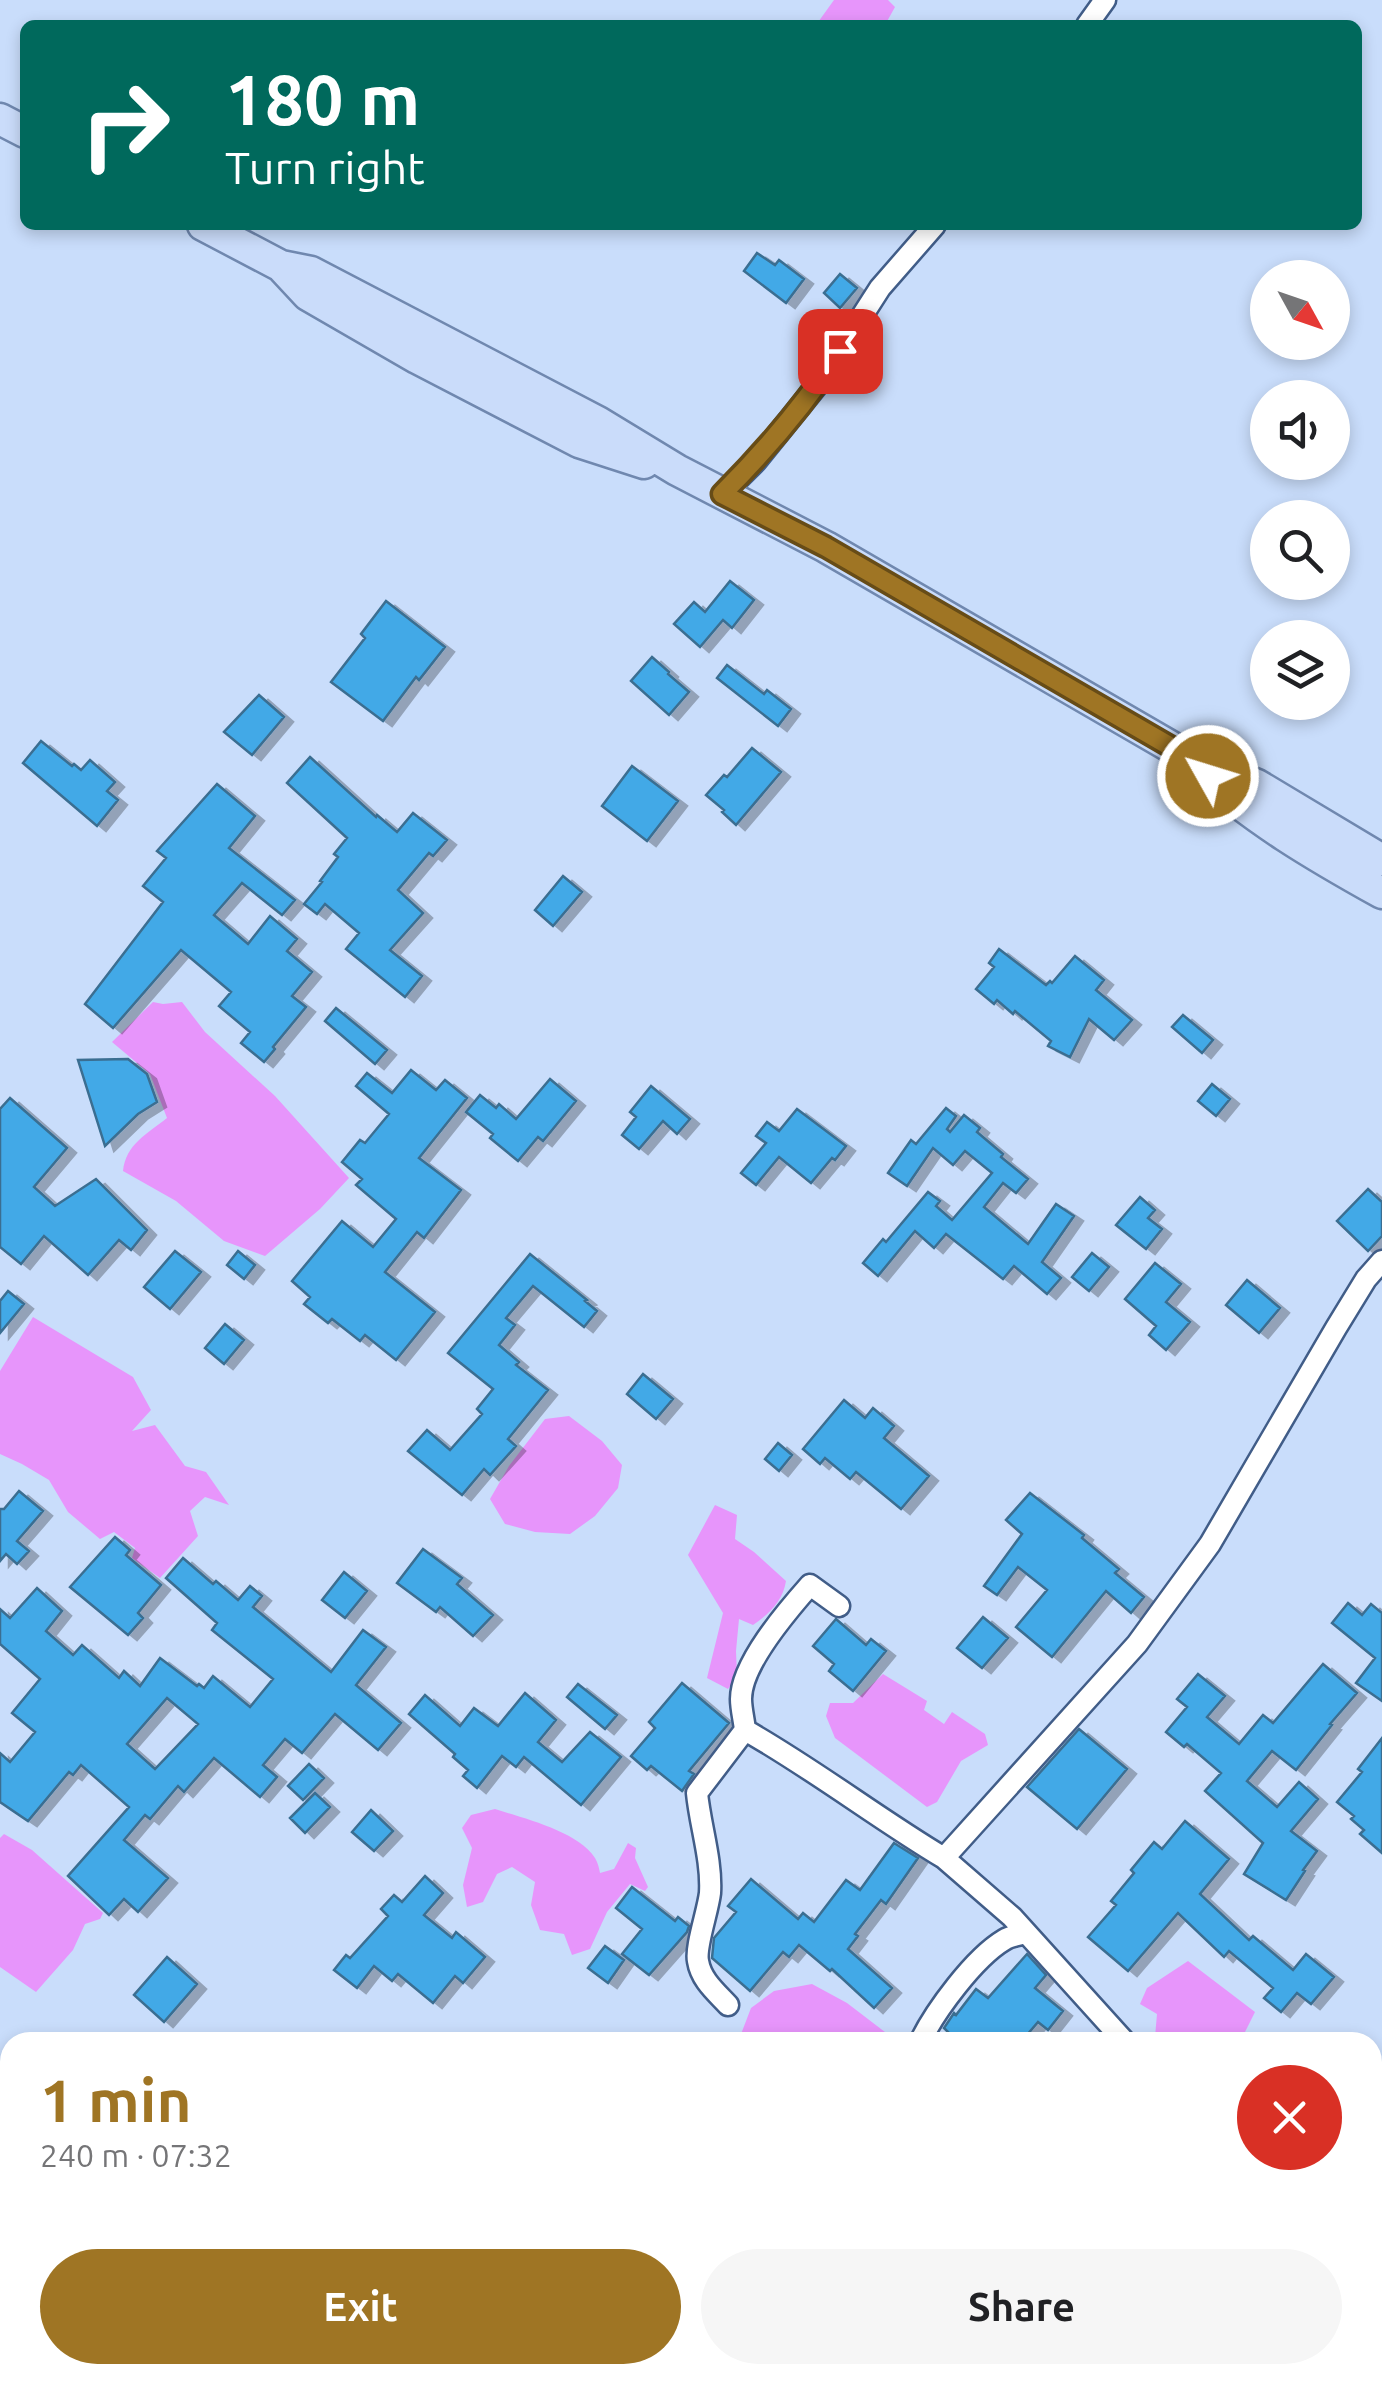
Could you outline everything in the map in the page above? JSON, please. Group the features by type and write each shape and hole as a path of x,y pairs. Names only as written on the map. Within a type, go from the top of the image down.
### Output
{"main road":[{"path":"213,230 281,266 308,295 417,358 580,442 676,470 826,547 1185,755 1257,785 1382,860"},
{"path":"1185,755 1230,798 1382,893"}],"street":[{"path":"722,494 756,461 819,383 880,288 931,230"},
{"path":"944,1858 1136,1644 1210,1544 1336,1328 1366,1279 1382,1261"},
{"path":"728,2005 704,1979 696,1958 710,1889 696,1793 745,1730 740,1698 747,1670 790,1608 810,1584 839,1606"},
{"path":"745,1730 835,1784 944,1858 1012,1917 1116,2032"},
{"path":"926,2032 948,1996 974,1966 1006,1938 1026,1934"}],"shaded area":[{"path":"834,0 888,0 895,7 888,20 820,20"},
{"path":"153,1002 182,1002 205,1032 275,1096 349,1178 265,1256 224,1241 176,1201 123,1171 133,1147 167,1118 150,1074 112,1042"},
{"path":"33,1317 133,1377 151,1410 132,1431 155,1425 185,1466 206,1472 229,1505 205,1497 190,1511 198,1536 160,1578 132,1558 135,1548 114,1532 100,1539 68,1512 49,1480 0,1454 0,1371"},
{"path":"569,1416 602,1441 622,1465 618,1488 595,1516 570,1534 535,1532 505,1524 490,1499 509,1466 545,1419"},
{"path":"715,1505 737,1515 735,1539 786,1581 778,1601 753,1625 739,1619 737,1676 728,1689 707,1678 723,1613 688,1555"},
{"path":"883,1674 927,1701 924,1710 944,1724 952,1712 985,1734 988,1745 961,1761 937,1802 927,1807 835,1738 826,1716 830,1703 853,1703"},
{"path":"495,1809 576,1840 595,1858 600,1873 614,1869 628,1843 636,1848 635,1858 648,1887 645,1891 630,1884 607,1912 590,1949 572,1955 564,1934 540,1930 531,1905 535,1882 512,1867 497,1874 483,1902 467,1907 463,1885 472,1848 462,1828 471,1815"},
{"path":"4,1834 32,1850 103,1913 100,1919 85,1924 73,1950 36,1992 0,1967 0,1838"},
{"path":"1188,1961 1255,2012 1245,2032 1155,2032 1157,2014 1140,2004 1147,1988"},
{"path":"812,1984 847,2003 885,2032 742,2032 751,2008 774,1991"}],"building":[{"path":"757,253 775,265 779,260 804,279 786,303 744,271"},
{"path":"840,274 857,288 840,308 824,293"},
{"path":"730,581 754,600 732,628 723,620 700,647 674,624 694,602 705,612"},
{"path":"386,601 445,647 383,721 331,682 365,638 361,634"},
{"path":"652,657 689,692 669,715 631,681"},
{"path":"727,665 791,709 778,726 717,678"},
{"path":"259,695 284,717 252,755 224,732"},
{"path":"41,741 81,770 90,760 115,782 107,791 118,800 97,826 23,763"},
{"path":"752,748 781,772 736,825 706,795"},
{"path":"310,757 397,832 413,813 447,840 433,856 429,853 398,890 423,913 390,950 422,976 405,997 346,949 359,933 325,904 317,914 304,904 322,882 338,857 334,854 347,838 287,783"},
{"path":"632,766 678,801 647,841 602,806"},
{"path":"217,784 255,816 229,848 295,900 282,915 242,883 214,915 248,944 270,916 297,939 287,951 312,972 292,996 306,1007 264,1062 241,1043 250,1032 219,1006 231,992 181,950 113,1028 85,1004 163,902 143,886 166,858 157,851"},
{"path":"563,876 582,892 553,926 535,910"},
{"path":"999,949 1046,985 1075,956 1104,980 1096,990 1132,1020 1114,1040 1089,1019 1070,1057 1048,1046 1051,1041 1015,1011 1013,1014 997,1000 994,1004 976,989 994,967 989,963"},
{"path":"336,1008 387,1050 375,1064 325,1021"},
{"path":"1183,1015 1213,1040 1202,1053 1172,1027"},
{"path":"128,1059 147,1074 157,1102 138,1114 105,1146 78,1060"},
{"path":"411,1070 436,1090 445,1080 467,1098 419,1158 461,1190 424,1238 417,1232 385,1272 435,1312 396,1360 365,1335 360,1341 332,1319 328,1323 304,1304 310,1297 292,1281 342,1221 373,1247 396,1219 356,1185 362,1179 342,1162 360,1140 365,1143 389,1114 356,1086 367,1073 392,1093"},
{"path":"550,1079 576,1101 543,1141 538,1137 518,1161 466,1112 480,1095 496,1108 499,1104 516,1119"},
{"path":"1212,1084 1230,1099 1216,1116 1198,1101"},
{"path":"651,1086 690,1119 677,1134 663,1121 639,1149 622,1135 636,1117 630,1112"},
{"path":"10,1098 67,1148 34,1187 55,1206 96,1179 147,1230 131,1250 119,1240 88,1275 44,1236 21,1264 0,1247 0,1109"},
{"path":"946,1108 956,1116 947,1129 950,1132 964,1115 1003,1154 1001,1157 1028,1179 1016,1193 1003,1183 984,1207 1028,1244 1056,1204 1074,1216 1042,1262 1061,1278 1047,1294 1014,1266 1003,1279 946,1234 934,1248 915,1231 878,1276 863,1263 928,1192 940,1201 936,1206 952,1220 992,1173 965,1151 953,1165 933,1148 907,1186 888,1173 911,1140 916,1144"},
{"path":"797,1109 846,1146 811,1183 779,1157 756,1185 741,1173 766,1143 756,1136 767,1122 779,1131"},
{"path":"1368,1189 1382,1202 1382,1236 1368,1251 1337,1221"},
{"path":"1140,1197 1155,1210 1148,1218 1162,1229 1146,1249 1116,1225"},
{"path":"175,1251 201,1272 170,1309 144,1287"},
{"path":"238,1251 255,1265 244,1279 227,1265"},
{"path":"1092,1253 1109,1267 1089,1291 1072,1277"},
{"path":"530,1254 597,1311 584,1327 533,1286 506,1318 515,1325 499,1345 519,1362 516,1365 548,1390 508,1439 516,1446 490,1475 484,1469 462,1495 408,1451 427,1430 450,1450 482,1414 477,1409 493,1389 448,1353"},
{"path":"1155,1263 1181,1284 1166,1302 1190,1322 1166,1350 1149,1335 1156,1326 1125,1299"},
{"path":"1247,1280 1280,1308 1259,1333 1226,1305"},
{"path":"8,1291 24,1304 0,1333 0,1301"},
{"path":"225,1324 244,1340 224,1364 205,1348"},
{"path":"643,1374 673,1399 656,1419 627,1394"},
{"path":"844,1400 865,1418 873,1408 894,1426 884,1438 929,1476 901,1509 856,1472 850,1479 825,1458 820,1464 803,1449"},
{"path":"778,1443 792,1455 779,1471 765,1459"},
{"path":"19,1491 43,1511 17,1541 29,1551 17,1564 6,1554 0,1561 0,1509"},
{"path":"1030,1493 1084,1535 1082,1538 1119,1569 1115,1573 1144,1597 1131,1613 1106,1591 1052,1657 1016,1627 1047,1590 1018,1567 997,1595 984,1586 1022,1534 1006,1520"},
{"path":"115,1537 130,1550 126,1555 161,1585 138,1613 143,1618 128,1635 70,1587"},
{"path":"423,1549 462,1578 457,1584 493,1615 473,1636 440,1607 436,1612 397,1583"},
{"path":"183,1558 238,1600 250,1586 262,1596 253,1607 331,1672 363,1630 386,1647 356,1685 401,1723 378,1750 335,1714 302,1753 285,1739 263,1765 277,1777 260,1797 214,1758 184,1792 178,1786 150,1819 145,1815 124,1840 168,1878 138,1912 124,1899 109,1915 68,1876 129,1807 81,1765 73,1775 69,1772 28,1821 0,1802 0,1753 10,1762 35,1732 12,1713 40,1679 0,1644 0,1609 10,1618 37,1588 62,1611 46,1631 73,1655 82,1645 119,1678 124,1671 140,1686 160,1658 197,1686 204,1688 213,1676 250,1707 273,1679 212,1630 217,1623 166,1578","holes":["167,1698 198,1724 155,1769 127,1744"]},
{"path":"344,1572 367,1591 345,1618 322,1600"},
{"path":"1348,1603 1362,1615 1371,1604 1382,1613 1382,1701 1356,1683 1375,1658 1332,1623"},
{"path":"983,1617 1008,1638 982,1668 957,1648"},
{"path":"836,1619 866,1645 871,1639 886,1651 853,1691 829,1671 834,1664 813,1646"},
{"path":"1323,1664 1357,1693 1296,1770 1272,1751 1247,1781 1277,1807 1299,1782 1318,1799 1291,1831 1317,1851 1286,1900 1244,1874 1263,1843 1205,1791 1221,1773 1166,1732 1187,1707 1177,1699 1198,1674 1225,1696 1207,1717 1239,1744 1263,1715 1273,1723"},
{"path":"682,1683 729,1723 689,1771 694,1774 682,1791 651,1766 647,1770 631,1756 655,1728 649,1722"},
{"path":"578,1684 617,1715 605,1729 567,1697"},
{"path":"525,1693 556,1720 538,1742 562,1762 590,1732 621,1757 581,1805 524,1757 516,1767 502,1756 477,1788 463,1776 468,1770 453,1757 455,1754 409,1714 425,1695 460,1726 474,1708 498,1726"},
{"path":"1079,1729 1127,1769 1077,1829 1027,1787"},
{"path":"1382,1738 1382,1853 1360,1834 1364,1830 1351,1819 1354,1816 1337,1802 1362,1772 1358,1769"},
{"path":"309,1764 324,1778 303,1800 288,1786"},
{"path":"315,1793 330,1807 305,1833 290,1818"},
{"path":"371,1810 393,1831 374,1851 352,1832"},
{"path":"1185,1821 1229,1859 1200,1894 1249,1940 1253,1936 1293,1970 1306,1954 1334,1977 1311,2004 1297,1993 1281,2012 1264,1998 1273,1988 1229,1951 1224,1957 1178,1913 1128,1971 1088,1937 1116,1905 1111,1901 1154,1842 1162,1849"},
{"path":"894,1843 918,1858 886,1904 881,1900 848,1949 892,1988 874,2008 799,1945 789,1957 783,1952 750,1991 712,1958 714,1938 736,1912 728,1906 751,1879 798,1919 803,1913 814,1922 846,1880 860,1890"},
{"path":"425,1876 443,1893 424,1915 452,1938 456,1932 485,1957 463,1983 455,1976 433,2003 398,1974 392,1981 374,1966 357,1988 334,1970 388,1916 381,1909 394,1895 402,1902"},
{"path":"632,1887 675,1921 678,1917 689,1926 649,1975 622,1954 642,1929 616,1908"},
{"path":"605,1946 624,1960 608,1983 588,1968"},
{"path":"1027,1954 1046,1975 1035,1988 1063,2011 1048,2030 1038,2022 1030,2032 948,2032 944,2028 976,1989 988,1998"},
{"path":"167,1957 197,1984 164,2022 134,1995"}],"route":[{"path":"840,351 756,461 722,494 826,547 1185,755 1208,776"}]}
